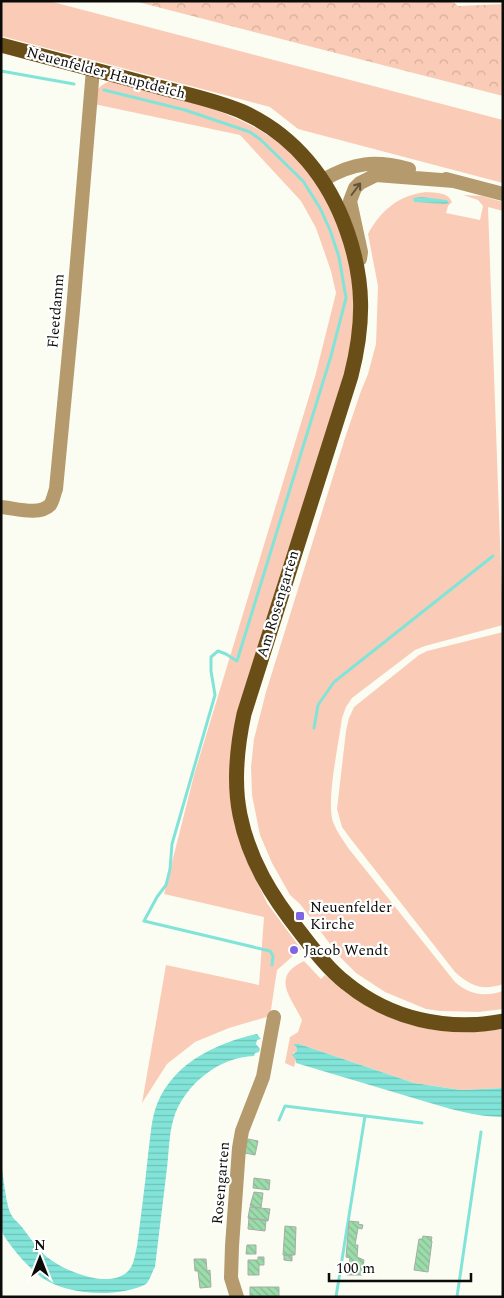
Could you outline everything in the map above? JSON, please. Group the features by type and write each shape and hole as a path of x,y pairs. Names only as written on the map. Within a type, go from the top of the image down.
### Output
{"main road":[{"name":"Neuenfelder Hauptdeich","path":"1,45 210,102"},
{"name":"Am Rosengarten","path":"210,102 242,112 270,127 296,148 324,180 342,217 358,269 361,293 361,316 357,354 241,729 236,766 240,815 245,834 257,868 274,897 314,950 345,983 375,1002 419,1020 456,1025 503,1021"}],"street":[{"name":"Fleetdamm","path":"1,507 34,511 44,509 51,503 56,489 93,69"},
{"path":"324,180 351,166 372,163 402,168 503,194"},
{"path":"358,269 361,252 350,202 355,188 360,183 376,175 454,182"},
{"name":"Rosengarten","path":"237,1297 231,1278 239,1148 242,1130 263,1078 274,1017"}],"green space":[{"path":"1,1 49,1 503,120 503,183 298,129 270,107 1,36"},
{"path":"134,1 452,1 458,6 503,4 503,96"},
{"path":"108,82 117,82 209,108 245,122 282,145 300,163 329,204 347,252 355,301 349,358 239,712 239,834 245,856 267,903 301,949 277,970 270,1016 229,1028 195,1042 167,1064 142,1103 166,965 259,985 264,917 164,894 194,775 315,377 336,293 331,271 316,228 301,201 240,135 94,104 97,90"},
{"path":"426,192 448,196 452,202 448,206 446,213 480,220 483,206 478,200 463,195 482,196 503,202 503,211 488,207 503,625 415,650 352,698 342,718 332,786 331,812 333,822 349,849 455,982 466,990 478,994 503,991 503,1009 479,1012 426,1009 385,992 356,973 339,956 300,904 290,895 272,863 260,835 252,795 251,767 254,739 266,692 376,344 378,286 368,234 373,225 392,205 407,196"},
{"path":"503,632 503,984 483,987 466,981 455,972 342,827 337,809 346,731 354,707 419,655 427,651"},
{"path":"304,961 321,979 325,975 365,1005 386,1016 408,1024 453,1032 503,1029 503,1088 461,1090 414,1083 299,1044 295,1047 297,1051 293,1053 296,1060 294,1067 285,1063 290,1037 298,1032 302,1020 286,988 286,981 288,974 294,967"}],"water":[{"path":"422,197 447,200 449,203 414,202 413,198"},
{"path":"257,1034 261,1039 257,1040 256,1044 260,1049 259,1052 255,1053 254,1056 241,1057 229,1061 207,1073 188,1092 175,1114 170,1134 155,1267 146,1284 122,1291 93,1293 65,1288 52,1283 30,1268 3,1234 1,1162 6,1197 11,1214 34,1244 51,1260 67,1269 98,1279 109,1279 126,1273 135,1257 152,1121 162,1094 171,1080 195,1058 225,1043"},
{"path":"293,1044 299,1044 414,1083 461,1090 503,1088 503,1117 472,1114 451,1109 296,1063 292,1055 297,1051 297,1048"}],"building":[{"path":"248,1139 258,1141 255,1155 245,1153"},
{"path":"254,1178 270,1180 269,1190 253,1188"},
{"path":"254,1192 263,1193 261,1208 250,1206"},
{"path":"250,1207 270,1209 268,1221 248,1218"},
{"path":"249,1218 266,1220 265,1231 248,1229"},
{"path":"349,1221 359,1222 358,1224 363,1225 362,1229 358,1228 355,1245 358,1245 357,1257 364,1260 362,1275 347,1275 350,1258 346,1257"},
{"path":"285,1226 296,1227 295,1255 283,1255"},
{"path":"423,1236 432,1237 428,1272 414,1270 419,1239 422,1239"},
{"path":"247,1245 256,1245 256,1254 246,1254"},
{"path":"284,1255 292,1255 292,1261 284,1260"},
{"path":"258,1257 264,1257 264,1265 259,1265 259,1275 248,1275 248,1260 258,1260"},
{"path":"194,1259 206,1259 207,1271 210,1270 211,1287 200,1288"},
{"path":"250,1287 279,1287 279,1297 250,1297"}],"waterway":[{"path":"1,71 74,84"},
{"path":"104,90 185,110 250,132 261,140 303,181 320,208 339,257 346,298 331,356 237,661 218,651 211,657 215,695 172,844 170,869 166,885 144,921 270,951 273,956 272,965"},
{"path":"314,728 318,705 334,682 493,556"},
{"path":"279,1120 285,1106 422,1123"},
{"path":"336,1297 365,1116"},
{"path":"457,1297 481,1132"}],"place":[{"name":"Neuenfelder Kirche","path":"300,916"},
{"name":"Jacob Wendt","path":"294,950"}]}
